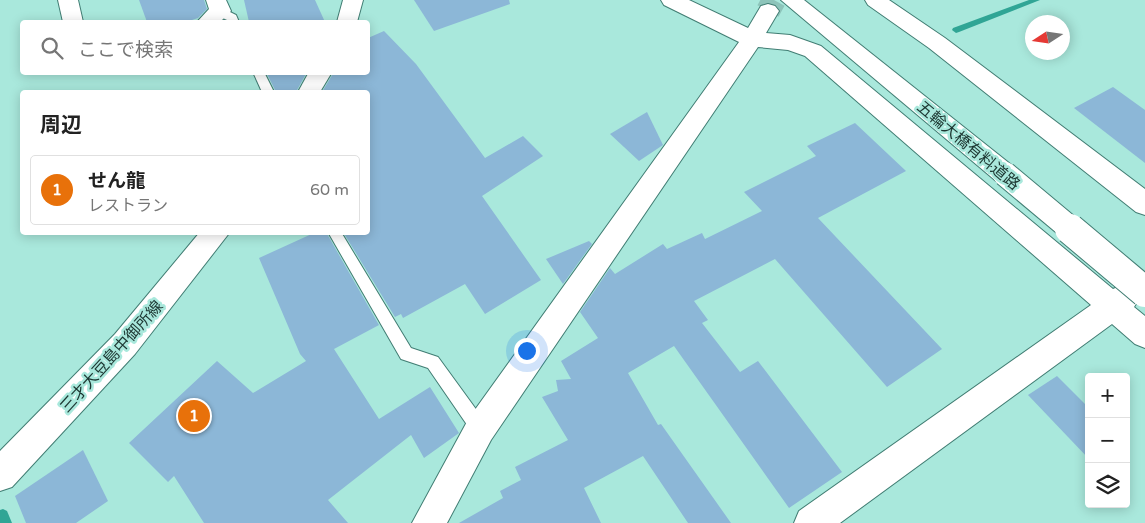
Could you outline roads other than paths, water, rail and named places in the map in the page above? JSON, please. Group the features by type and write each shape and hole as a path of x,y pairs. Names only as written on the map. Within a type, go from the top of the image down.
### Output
{"street":[{"path":"68,0 73,20"},
{"path":"348,20 353,0"},
{"path":"671,0 752,39 790,43 813,51 1114,305 1145,334"},
{"name":"五輪大橋有料道路","path":"791,0 1145,292"},
{"path":"874,0 938,43 1145,204"},
{"path":"429,523 480,429 752,39 768,12"},
{"path":"310,90 319,75"},
{"name":"三才大豆島中御所線","path":"0,475 125,344 215,235"},
{"path":"811,523 1145,284"}],"lane":[{"path":"260,75 267,90"},
{"path":"336,235 406,354 434,362 480,429"}],"waterway":[{"path":"956,30 1036,0"},
{"path":"3,515 6,523"}],"tunnel":[{"path":"768,11 774,0"}],"place":[{"name":"せん龍","path":"194,416"}]}
